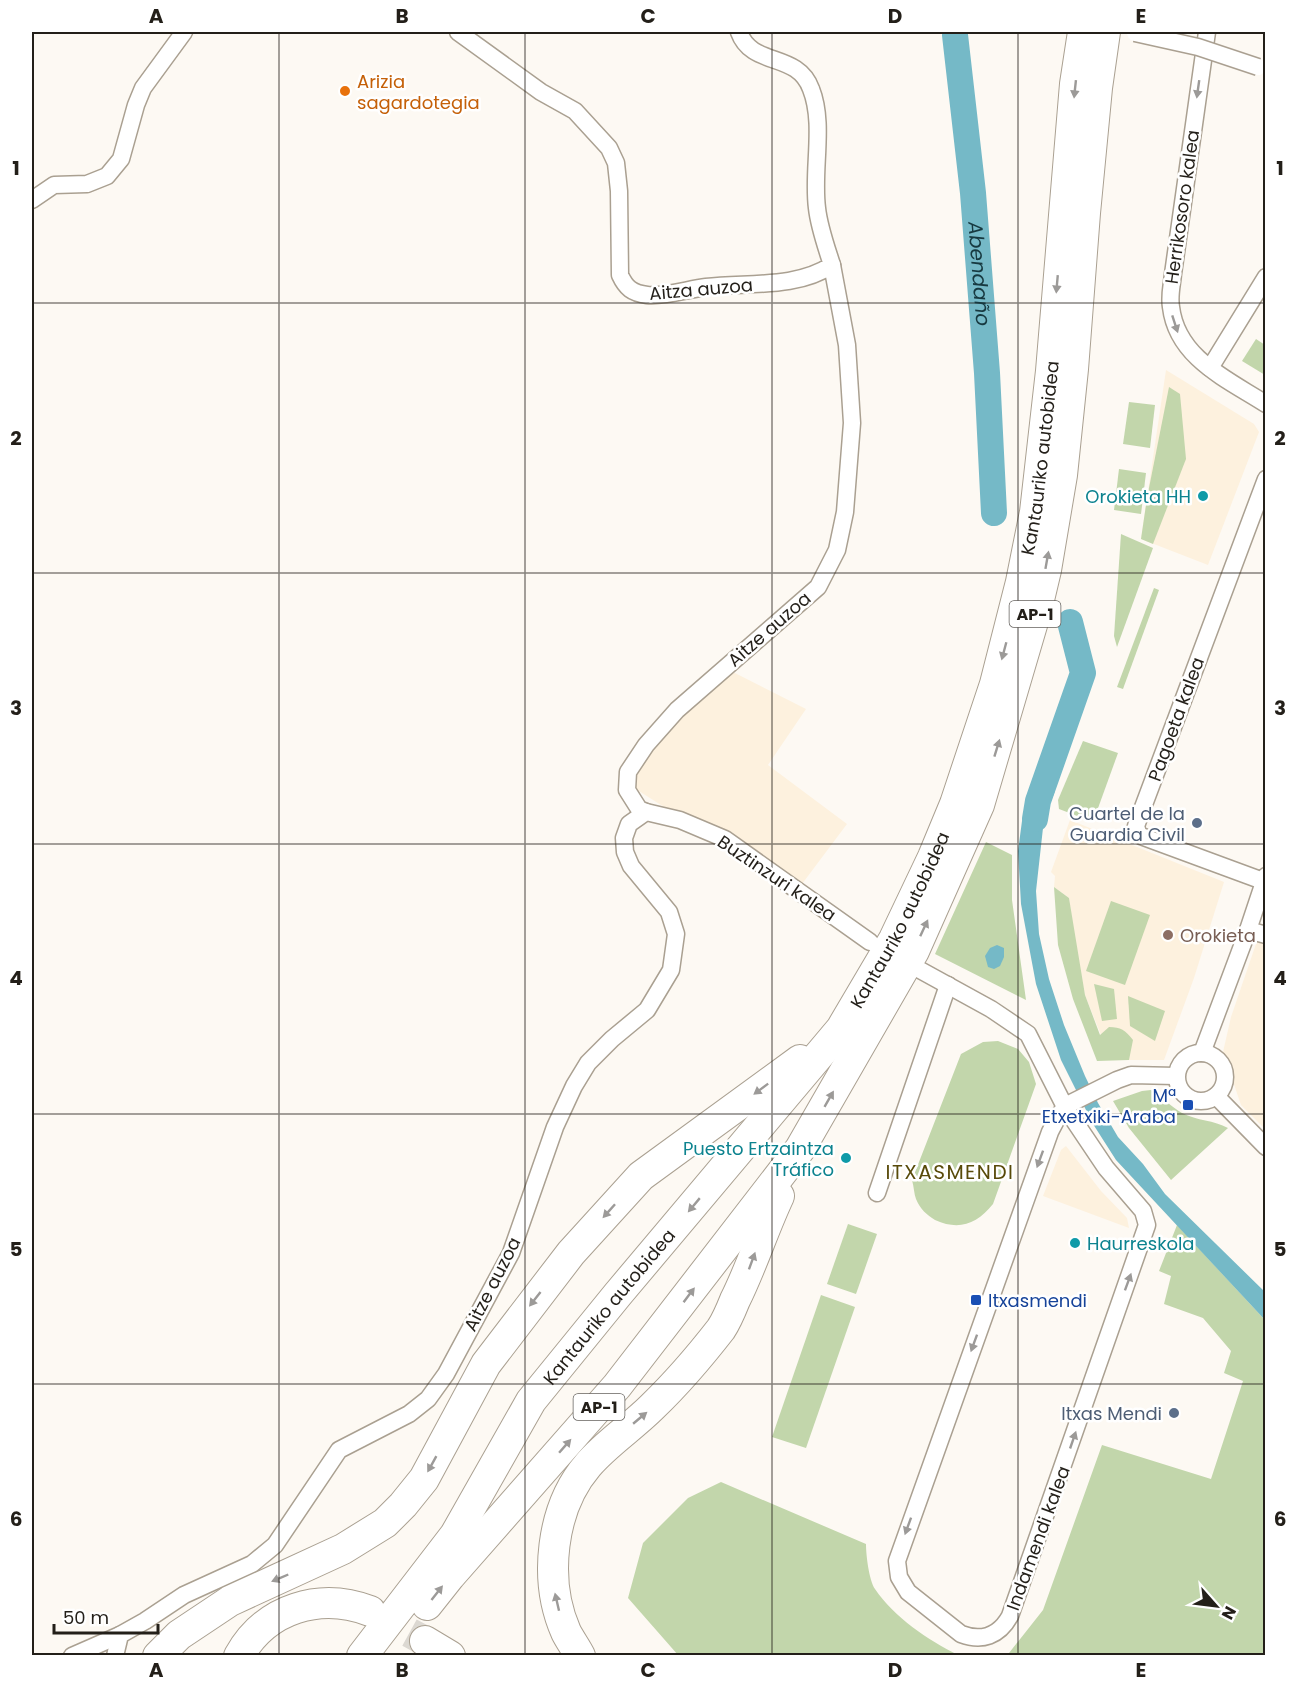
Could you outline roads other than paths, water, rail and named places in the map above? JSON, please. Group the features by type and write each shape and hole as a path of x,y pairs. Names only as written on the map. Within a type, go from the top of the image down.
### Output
{"highway":[{"name":"Kantauriko autobidea","path":"362,1656 455,1534 531,1401 841,1029 894,939 951,814 995,684 1035,512 1051,371 1075,84 1083,32"},
{"name":"Kantauriko autobidea","path":"388,1656 450,1576 617,1386 800,1149 914,951 952,868 979,805 1046,570 1062,475 1085,213 1105,32"},
{"path":"158,1656 179,1635 230,1601 343,1549 385,1523 424,1479 486,1364 571,1253 641,1176 841,1029"},
{"path":"580,1656 566,1632 553,1583 554,1553 565,1504 576,1482 589,1464 651,1409 723,1326 800,1149"},
{"path":"239,1656 252,1636 266,1625 298,1607 332,1602 370,1611"}],"street":[{"path":"32,200 54,185 87,184 107,176 121,159 143,88 184,32"},
{"name":"Aitza auzoa","path":"458,32 541,93 575,111 609,148 616,163 619,191 620,275 632,292 649,296 709,286 771,283 819,274 832,265"},
{"path":"739,32 742,40 752,51 790,65 803,75 811,88 816,114 817,206 821,230 832,265"},
{"path":"1129,32 1198,47 1262,68"},
{"name":"Herrikosoro kalea","path":"1207,32 1170,306 1174,323 1184,344 1192,354 1266,404"},
{"name":"Aitze auzoa","path":"646,812 639,809 627,790 628,772 646,745 677,710 818,586 837,550 845,512 852,423 847,345 832,265"},
{"path":"1210,368 1266,277"},
{"name":"Pagoeta kalea","path":"1264,879 1141,836 1137,833 1136,826 1266,479"},
{"name":"Aitze auzoa","path":"72,1656 120,1635 183,1595 252,1564 275,1545 339,1450 409,1414 428,1399 446,1374 511,1252 555,1127 573,1086 596,1055 647,1010 671,970 676,934 669,912 631,866 626,852 624,838 629,824 646,812"},
{"name":"Buztinzuri kalea","path":"646,812 680,820 725,839 870,942"},
{"path":"1202,1053 1248,930 1264,879"},
{"path":"1248,930 1266,935"},
{"path":"920,970 992,1009 1028,1034 1065,1107 1095,1090 1131,1075 1176,1076"},
{"path":"877,1193 948,985"},
{"path":"1202,1053 1215,1057 1224,1070 1223,1086 1216,1096 1205,1101 1189,1099 1178,1088 1176,1076 1185,1058 1192,1054 1202,1053"},
{"path":"1216,1096 1266,1147"},
{"name":"Indamendi kalea","path":"1065,1107 1106,1168 1143,1211 1147,1225 1010,1616 1005,1625 990,1636 970,1638 961,1634 908,1592 898,1577 897,1561 1046,1143 1055,1120 1065,1107"},
{"path":"115,1656 120,1635"}],"water":[{"path":"1034,783 1055,791 1044,819 1036,891 1039,934 1049,979 1064,1025 1085,1076 1118,1137 1143,1164 1165,1194 1265,1292 1265,1320 1116,1160 1093,1124 1061,1060 1036,984 1021,904 1018,851 1022,821"},
{"path":"997,945 1004,948 1004,957 1000,966 994,969 988,967 985,956 990,948"}],"waterway":[{"name":"Abendaño","path":"955,35 973,193 987,373 994,513"},
{"path":"1035,819 1038,801 1083,673 1070,622"}],"tunnel":[{"path":"370,1611 425,1641"}],"place":[{"name":"Arizia sagardotegia","path":"345,91"},
{"name":"Orokieta HH","path":"1203,496"},
{"name":"Cuartel de la Guardia Civil","path":"1197,823"},
{"name":"Orokieta","path":"1168,935"},
{"name":"Mª Etxetxiki-Araba","path":"1188,1105"},
{"name":"Puesto Ertzaintza Tráfico","path":"846,1158"},
{"name":"Haurreskola","path":"1075,1243"},
{"name":"Itxasmendi","path":"976,1300"},
{"name":"Itxas Mendi","path":"1174,1413"}],"district":[{"name":"ITXASMENDI","path":"950,1172"}]}
